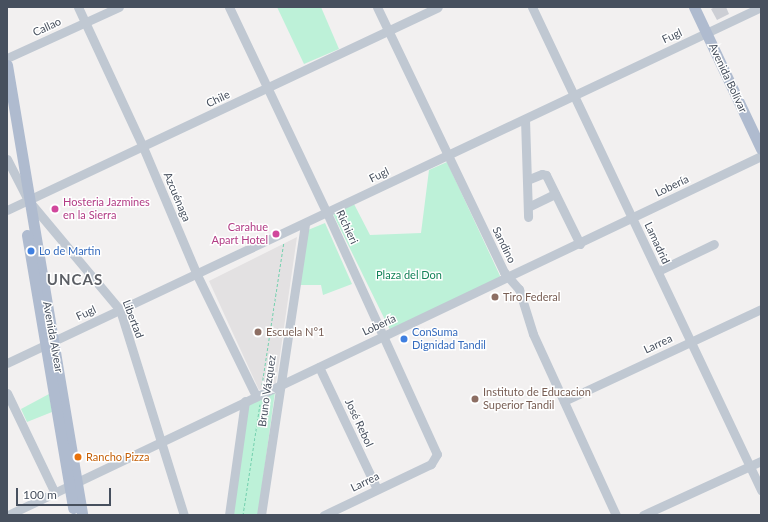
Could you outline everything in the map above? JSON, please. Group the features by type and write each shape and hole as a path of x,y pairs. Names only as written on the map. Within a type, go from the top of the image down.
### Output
{"main road":[{"name":"Avenida Bolívar","path":"694,7 761,149"},
{"name":"Avenida Alvear","path":"7,65 25,202 73,484 82,515"},
{"name":"Avenida Alvear","path":"7,110 19,180 25,202"},
{"name":"Avenida Alvear","path":"73,484 74,515"}],"street":[{"name":"Azcuénaga","path":"78,7 143,147 197,275 258,394"},
{"name":"Callao","path":"7,58 119,7"},
{"name":"Richieri","path":"229,7 269,89 384,336 437,454 436,459"},
{"name":"Sandino","path":"377,7 447,156 508,278 520,289 533,334 616,515"},
{"name":"Chile","path":"7,210 269,89 436,7"},
{"name":"Lamadrid","path":"532,7 761,490"},
{"name":"Fugl","path":"7,363 305,224 759,7"},
{"path":"525,119 528,217"},
{"name":"Lobería","path":"8,515 245,402 281,383 633,219 761,156"},
{"path":"7,160 19,180"},
{"path":"527,180 542,174 546,176 580,244"},
{"path":"528,207 555,194"},
{"name":"Libertad","path":"25,202 120,310 184,515"},
{"name":"Bruno Vázquez","path":"261,515 305,224"},
{"path":"658,271 714,244"},
{"name":"Larrea","path":"564,401 761,309"},
{"name":"José Rebol","path":"319,366 377,489"},
{"path":"7,393 55,492"},
{"name":"Bruno Vázquez","path":"229,515 245,402"},
{"name":"Larrea","path":"324,515 436,459"},
{"path":"643,515 761,461"}],"path":[{"path":"243,515 258,394 285,233"}],"shaded area":[{"name":"Escuela N°1","path":"297,237 276,383 259,390 209,281"}],"green space":[{"path":"277,7 321,7 339,49 304,64"},
{"name":"Plaza del Don","path":"447,162 501,278 390,330 333,214 354,204 370,235 421,233 429,170"},
{"path":"325,223 352,284 323,295 321,285 300,285 308,230"},
{"path":"275,392 258,515 233,515 248,404"},
{"path":"49,394 52,412 27,422 21,409"}],"building":[{"path":"715,7 726,7 729,14 717,20 711,9"}],"place":[{"name":"Hosteria Jazmines en la Sierra","path":"55,209"},
{"name":"Carahue Apart Hotel","path":"276,234"},
{"name":"Lo de Martin","path":"31,251"},
{"name":"Tiro Federal","path":"495,297"},
{"name":"Escuela N°1","path":"258,332"},
{"name":"ConSuma Dignidad Tandil","path":"404,339"},
{"name":"Instituto de Educacion Superior Tandil","path":"475,399"},
{"name":"Rancho Pizza","path":"78,457"}],"district":[{"name":"UNCAS","path":"75,280"}]}
